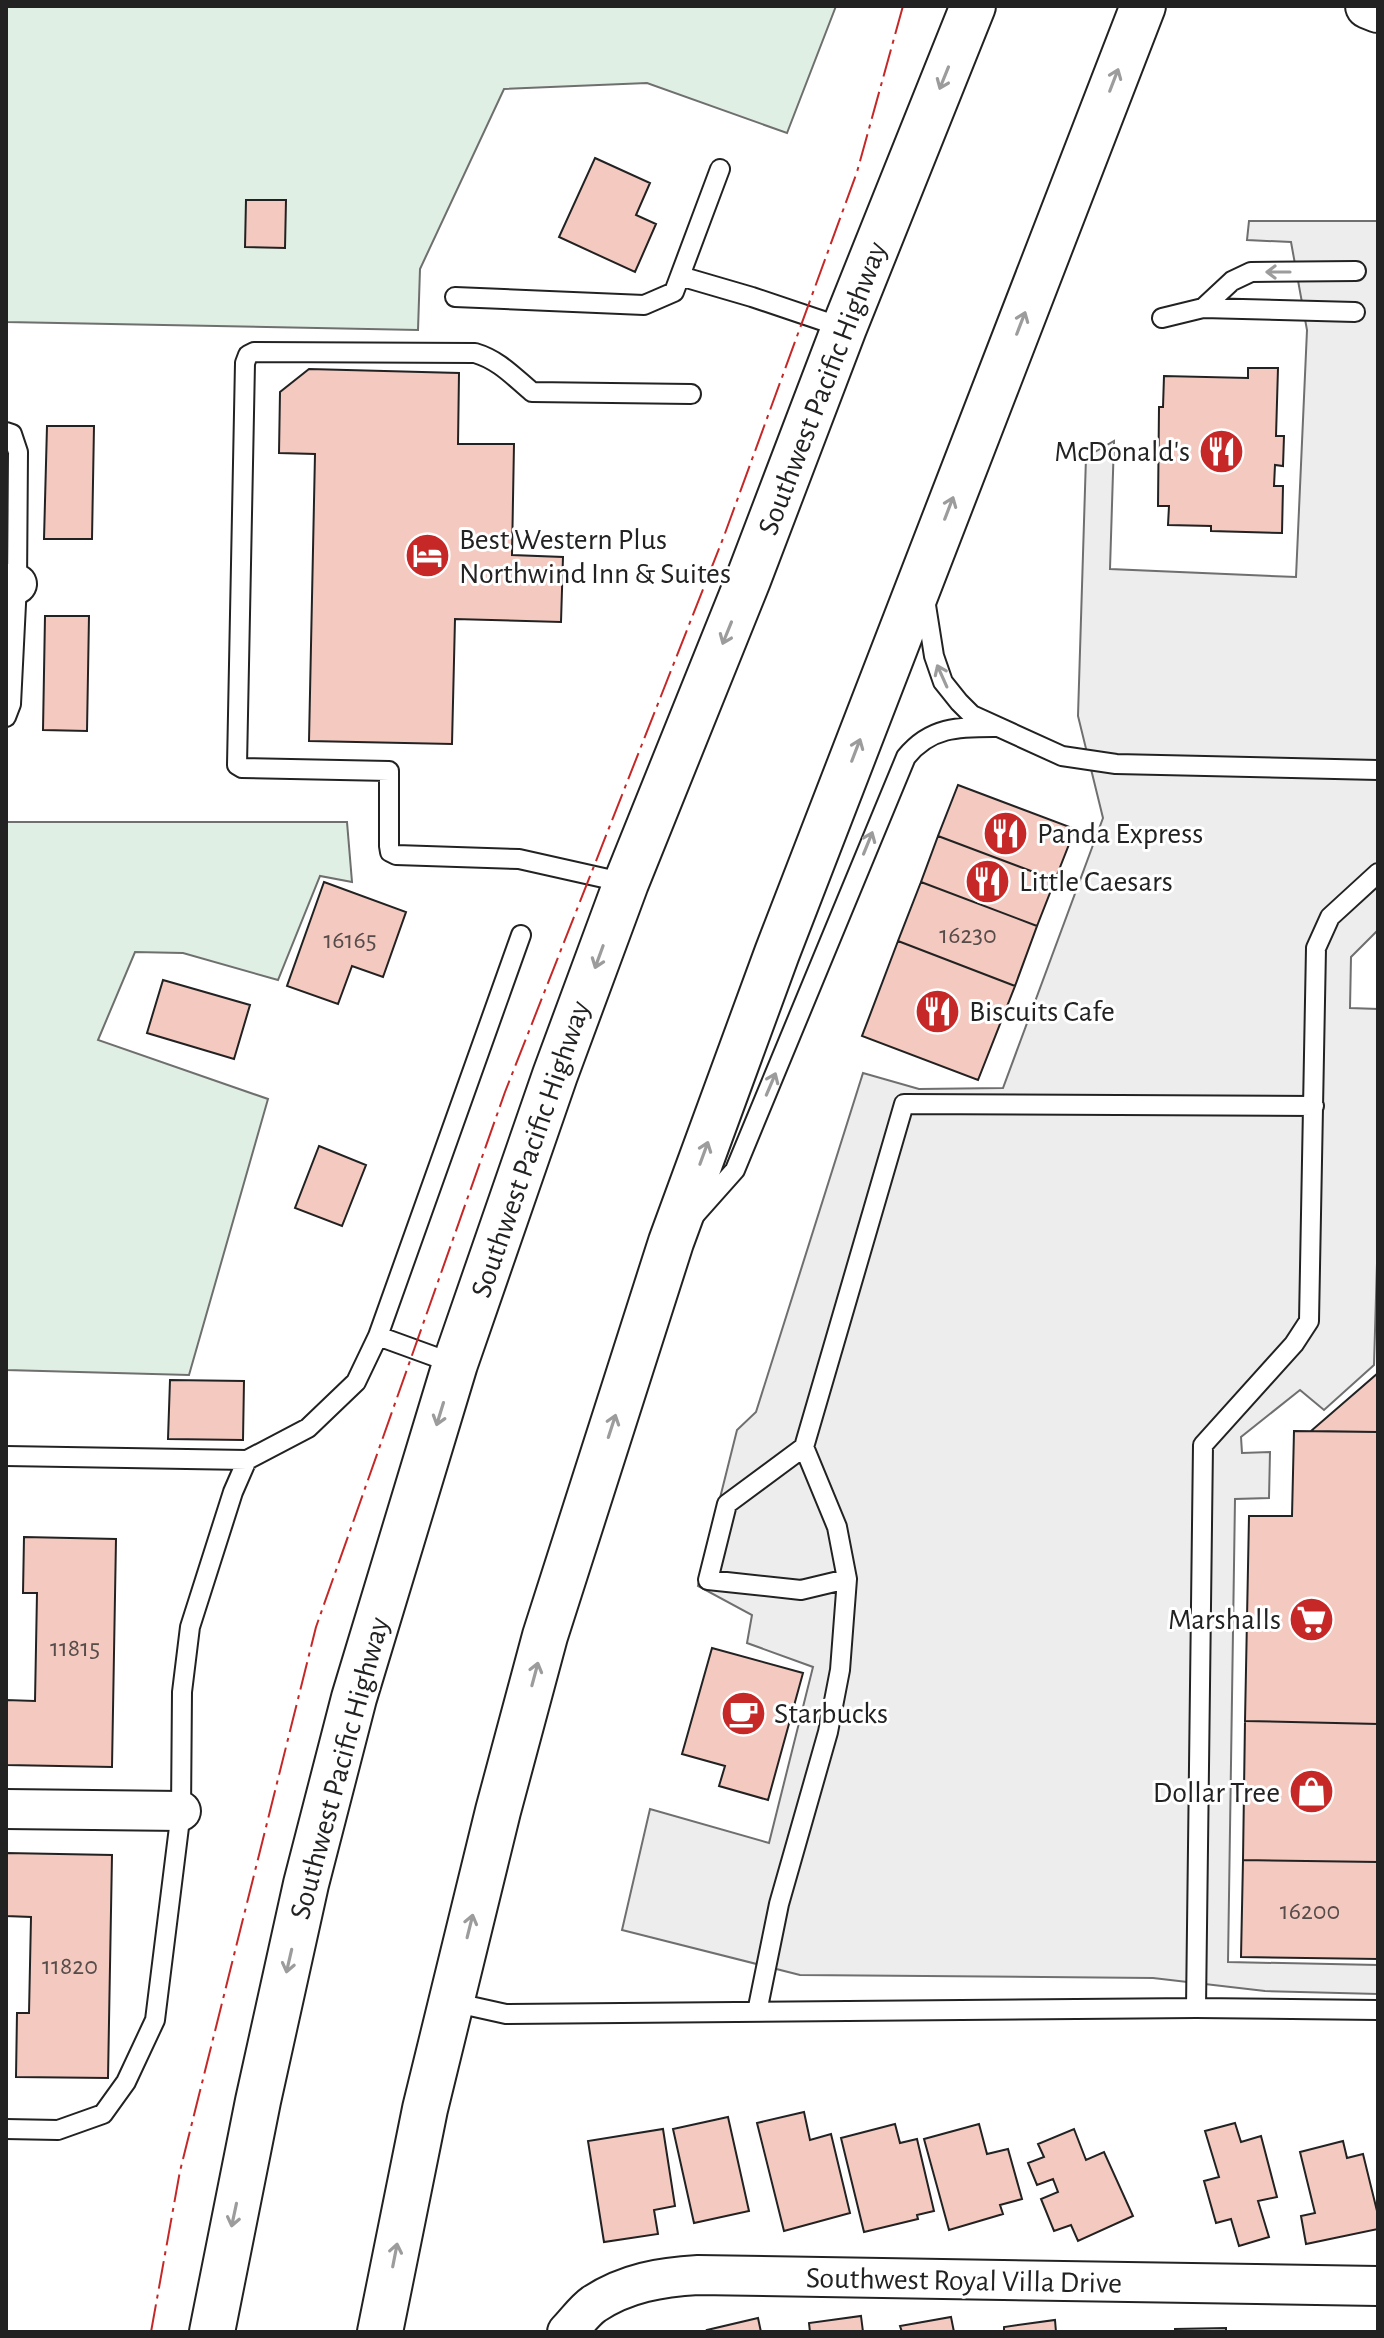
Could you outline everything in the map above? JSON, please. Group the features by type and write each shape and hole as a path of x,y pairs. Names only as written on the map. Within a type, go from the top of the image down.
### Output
{"main road":[{"name":"Southwest Pacific Highway","path":"212,2332 258,2101 306,1884 354,1698 455,1364 555,1075 626,883 973,6"},
{"path":"380,2332 425,2109 498,1811 545,1636 671,1242 782,939 1143,6"},
{"path":"1368,6 1378,10"}],"street":[{"path":"6,1809 181,1811"},
{"name":"Southwest Royal Villa Drive","path":"567,2332 591,2305 617,2292 655,2278 698,2275 1378,2286"}],"lane":[{"path":"455,297 644,305 674,292 720,169"},
{"path":"1203,308 1232,281 1251,272 1356,271"},
{"path":"680,276 844,328"},
{"path":"1162,318 1203,308 1355,312"},
{"path":"626,883 519,859 396,855 390,852 389,846 389,771 242,768 237,765 245,363 248,355 254,352 475,353 502,366 532,392 691,394"},
{"path":"6,432 12,434 18,452 11,584 11,704 6,717"},
{"path":"922,579 934,656 943,682 972,715 1062,756 1116,764 1378,770"},
{"path":"671,1242 735,1170 906,757 918,742 932,734 973,727 997,727"},
{"path":"1196,2008 1203,1445 1294,1344 1309,1321 1316,948 1330,917 1378,873"},
{"path":"6,1456 247,1460 308,1428 356,1382 378,1336 521,935"},
{"path":"847,1579 801,1590 708,1580 727,1504 804,1447 904,1104 1314,1106"},
{"path":"378,1336 455,1364"},
{"path":"757,2012 779,1904 828,1732 840,1670 847,1579 837,1527 804,1447"},
{"path":"6,2129 58,2130 103,2114 126,2082 155,2020 181,1811 182,1692 190,1627 233,1492 247,1460"},
{"path":"452,2002 506,2014 1196,2008 1378,2010"}],"green space":[{"path":"6,6 836,6 787,133 647,83 504,89 420,269 418,330 6,322"},
{"path":"6,822 347,822 352,882 320,876 278,980 183,953 135,952 98,1040 268,1099 189,1375 6,1370"}],"shaded area":[{"path":"1249,221 1378,221 1378,930 1351,957 1350,1008 1378,1009 1378,1229 1374,1365 1324,1410 1300,1390 1241,1437 1242,1453 1270,1452 1269,1498 1235,1499 1228,1962 1378,1965 1378,1994 1265,1991 1153,1978 800,1975 622,1930 650,1809 769,1843 813,1667 747,1643 752,1615 698,1586 737,1430 756,1412 863,1073 919,1089 1003,1088 1103,818 1078,716 1086,457 1114,441 1110,569 1296,577 1307,330 1291,242 1247,240"}],"building":[{"path":"595,158 650,183 636,215 656,224 635,272 559,237"},
{"path":"246,200 286,200 285,248 245,247"},
{"name":"McDonald's","path":"1248,368 1278,368 1276,436 1284,436 1283,466 1275,465 1274,486 1283,486 1282,533 1211,531 1211,526 1168,525 1169,506 1158,506 1159,407 1163,407 1164,376 1248,378"},
{"name":"Best Western Plus Northwind Inn & Suites","path":"309,369 459,373 458,444 514,444 512,555 563,557 561,622 455,619 452,744 309,741 315,454 279,453 280,392"},
{"path":"47,426 94,426 92,539 44,539"},
{"path":"45,616 89,616 87,731 43,730"},
{"name":"Panda Express","path":"958,785 1075,829 1055,880 938,836"},
{"name":"Little Caesars","path":"938,836 1055,880 1037,926 921,882"},
{"path":"324,882 406,912 383,977 352,966 338,1004 287,986"},
{"path":"921,882 1037,926 1015,986 898,941"},
{"name":"Biscuits Cafe","path":"898,941 1015,986 978,1080 862,1036"},
{"path":"163,980 250,1005 234,1059 147,1033"},
{"path":"319,1146 366,1165 342,1226 295,1208"},
{"path":"1378,1373 1378,1432 1311,1431"},
{"path":"170,1380 244,1381 243,1440 168,1439"},
{"name":"Marshalls","path":"1294,1431 1378,1432 1378,1724 1245,1721 1249,1516 1292,1516"},
{"path":"24,1537 116,1539 112,1767 6,1765 6,1700 35,1701 37,1593 23,1593"},
{"name":"Starbucks","path":"712,1648 803,1673 768,1800 719,1786 725,1766 682,1754"},
{"name":"Dollar Tree","path":"1245,1721 1378,1724 1378,1862 1243,1860"},
{"path":"6,1853 112,1855 108,2078 16,2077 17,2013 29,2013 31,1917 6,1916"},
{"path":"1243,1860 1378,1862 1378,1959 1241,1957"},
{"path":"804,2112 810,2140 831,2134 850,2213 784,2231 757,2123"},
{"path":"728,2117 749,2211 694,2223 673,2129"},
{"path":"1235,2123 1241,2142 1261,2136 1277,2197 1258,2201 1269,2237 1239,2246 1231,2219 1216,2223 1204,2181 1219,2177 1205,2131"},
{"path":"895,2124 900,2143 917,2139 934,2211 917,2215 918,2219 864,2232 841,2138"},
{"path":"979,2124 987,2154 1008,2149 1022,2199 1000,2205 1003,2214 949,2230 924,2139"},
{"path":"663,2129 675,2206 654,2210 658,2234 604,2242 588,2141"},
{"path":"1074,2129 1086,2160 1104,2152 1133,2216 1078,2241 1071,2225 1054,2231 1041,2199 1058,2192 1053,2179 1037,2185 1028,2163 1044,2157 1038,2144"},
{"path":"1343,2141 1347,2158 1363,2154 1378,2215 1378,2229 1306,2244 1301,2216 1315,2213 1300,2152"},
{"path":"861,2316 863,2332 810,2332 809,2323"},
{"path":"951,2317 954,2332 902,2332 900,2326"},
{"path":"758,2318 761,2332 707,2330"},
{"path":"1055,2320 1056,2332 999,2332 1004,2331 1004,2327"},
{"path":"1226,2328 1226,2332 1175,2332 1175,2329"}],"power":[{"path":"151,2332 180,2171 316,1627 505,1092 724,536 857,172 903,6"}],"place":[{"name":"McDonald's","path":"1221,451"},
{"name":"Best Western Plus Northwind Inn & Suites","path":"428,556"},
{"name":"Panda Express","path":"1006,833"},
{"name":"Little Caesars","path":"988,881"},
{"name":"Biscuits Cafe","path":"938,1011"},
{"name":"Marshalls","path":"1312,1619"},
{"name":"Starbucks","path":"743,1713"},
{"name":"Dollar Tree","path":"1311,1792"}]}
